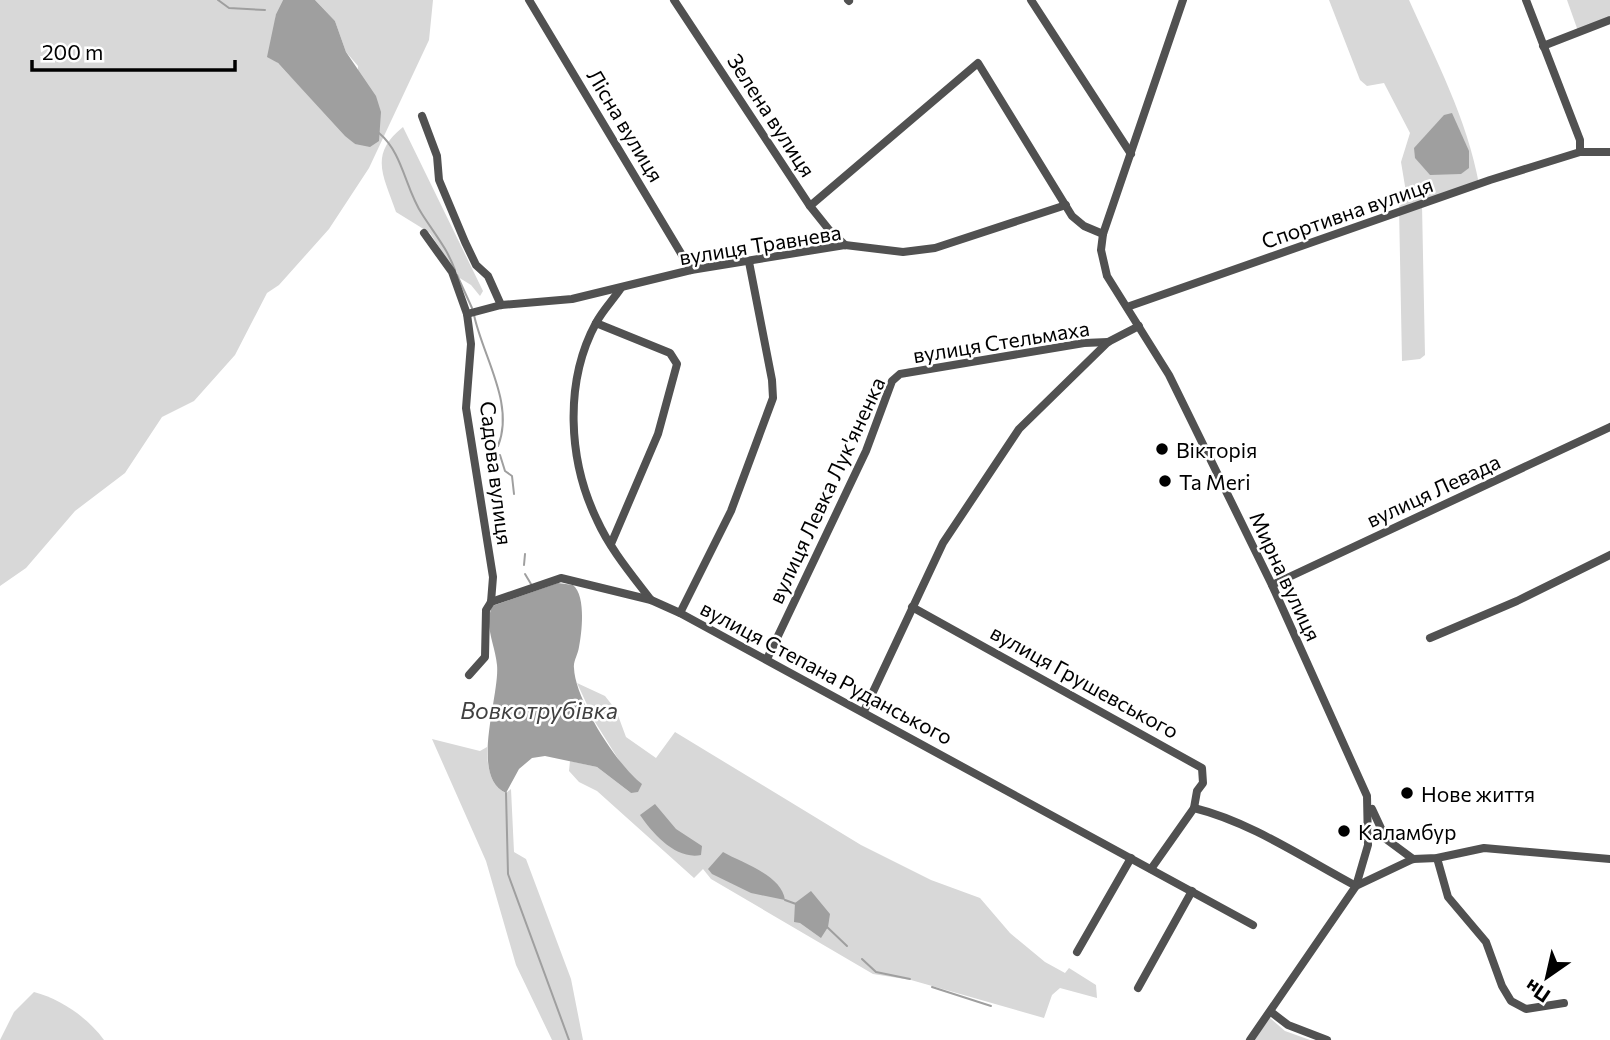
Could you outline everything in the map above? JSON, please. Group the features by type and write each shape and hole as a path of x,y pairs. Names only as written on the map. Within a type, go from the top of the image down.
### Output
{"street":[{"name":"Лісна вулиця","path":"529,0 691,270"},
{"name":"Зелена вулиця","path":"674,0 810,206 845,245"},
{"path":"1031,0 1131,154"},
{"name":"Мирна вулиця","path":"1183,0 1103,233 1104,269 1169,375 1272,585 1367,796 1368,845 1356,886 1250,1040"},
{"path":"1526,0 1580,140 1580,152"},
{"path":"1543,46 1610,20"},
{"path":"810,206 978,63 1078,222 1103,233"},
{"path":"422,116 437,156 439,180 476,265 488,276 501,305"},
{"name":"Спортивна вулиця","path":"1127,307 1580,152 1610,152"},
{"name":"вулиця Травнева","path":"467,314 501,305 572,299 691,270 845,245 903,252 935,247 1066,205"},
{"name":"Садова вулиця","path":"424,233 452,272 467,314 471,355 467,408 493,577 491,602 486,610 485,657 469,675"},
{"path":"681,613 731,511 773,398 772,380 749,262"},
{"path":"621,288 596,323 580,365 573,398 573,429 596,520 650,600"},
{"path":"596,323 599,327 670,353 677,365 658,433 611,544"},
{"path":"864,711 943,543 1019,429 1108,342 1139,326"},
{"name":"вулиця Стельмаха","path":"900,374 1084,343 1108,342"},
{"name":"вулиця Левка Лук'яненка","path":"767,659 866,451 886,393 892,381 900,374"},
{"name":"вулиця Левада","path":"1272,585 1609,428"},
{"path":"1430,638 1517,601 1610,555"},
{"name":"вулиця Степана Руданського","path":"491,602 561,578 650,600 681,613 1253,925"},
{"name":"вулиця Грушевського","path":"912,607 1202,768 1203,783 1197,791 1194,808 1151,869"},
{"path":"1367,796 1386,839 1413,859"},
{"path":"1194,808 1261,836 1356,886 1413,859 1437,858 1484,848 1610,859"},
{"path":"1077,951 1130,858"},
{"path":"1437,858 1448,897 1486,942 1502,986 1511,1001 1526,1009 1564,1003"},
{"path":"1138,988 1192,891"},
{"path":"1271,1012 1288,1025 1327,1040"}],"shaded area":[{"path":"0,0 283,0 276,14 272,57 355,144 358,66 346,52 335,21 315,0 433,0 429,40 369,168 329,229 279,285 267,293 235,355 194,401 162,417 125,473 75,511 26,568 0,586"},
{"path":"1329,0 1409,0 1450,90 1474,160 1479,184 1422,205 1425,355 1420,359 1402,361 1399,207 1406,192 1401,162 1410,133 1384,83 1367,86 1360,80"},
{"path":"1567,0 1610,0 1610,20 1578,31"},
{"path":"403,127 483,291 480,296 471,285 458,277 430,233 396,212 384,177 382,157 392,137"},
{"path":"577,683 605,696 616,710 626,737 656,758 675,732 861,845 931,880 980,898 1010,933 1045,962 1065,973 1069,968 1096,985 1097,998 1060,988 1052,995 1044,1018 911,980 873,974 711,879 703,869 694,878 597,791 579,782 569,771 570,761 597,767 631,793 627,773 595,722"},
{"path":"432,739 480,751 487,747 493,780 500,790 506,793 511,789 514,852 526,859 571,979 583,1040 552,1040 516,965 486,861"},
{"path":"34,992 73,1010 104,1040 0,1040 14,1012"},
{"path":"1270,1018 1285,1031 1310,1040 1254,1040"}],"water":[{"path":"283,0 315,0 335,21 346,52 376,96 381,112 379,141 370,147 355,144 345,136 278,63 267,57 276,14"},
{"path":"1452,113 1469,151 1469,168 1461,174 1430,175 1415,158 1414,148 1444,115"},
{"name":"Вовкотрубівка","path":"558,583 573,585 580,597 581,632 574,666 582,697 610,748 642,784 638,792 631,793 597,767 545,756 532,758 519,769 506,793 495,784 489,771 489,735 497,679 489,621 492,606"},
{"path":"655,804 676,829 702,846 701,855 683,854 674,850 652,830 640,815"},
{"path":"723,852 769,877 782,891 785,900 751,893 712,874 708,869"},
{"path":"811,891 830,914 828,927 821,938 800,923 794,922 795,903"}],"waterway":[{"path":"218,0 229,8 265,10"},
{"path":"379,133 393,150 416,204 455,270"},
{"path":"457,275 472,308"},
{"path":"474,315 500,397 503,414 498,446"},
{"path":"500,455 505,471 512,476 514,494"},
{"path":"524,565 525,554"},
{"path":"525,574 531,584"},
{"path":"506,793 508,874 569,1040"},
{"path":"785,900 796,904"},
{"path":"826,926 847,946"},
{"path":"862,959 876,972 910,979"},
{"path":"932,987 991,1006"}],"place":[{"name":"Вікторія","path":"1162,449"},
{"name":"Ta Meri","path":"1165,481"},
{"name":"Нове життя","path":"1407,793"},
{"name":"Каламбур","path":"1344,831"}]}
